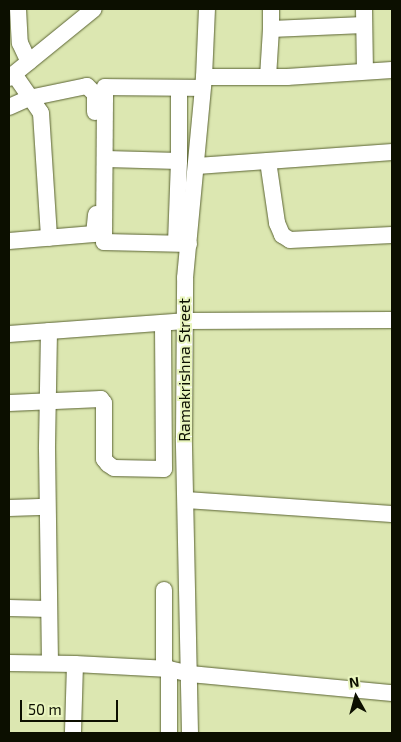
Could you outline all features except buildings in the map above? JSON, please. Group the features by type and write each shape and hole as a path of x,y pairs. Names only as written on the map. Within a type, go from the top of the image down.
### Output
{"street":[{"path":"18,9 20,43 29,62"},
{"path":"49,238 41,113 11,76 94,9"},
{"name":"Ramakrishna Street","path":"190,733 184,468 185,321 183,244 196,166 207,9"},
{"path":"268,77 271,9"},
{"path":"271,29 364,17 365,71"},
{"path":"179,88 179,161 183,244 104,242 105,87 179,88 203,83 268,77 392,70"},
{"path":"9,106 29,98 87,86 95,94 94,234 9,241"},
{"path":"196,166 392,152"},
{"path":"106,159 179,161"},
{"path":"268,161 277,223 282,235 290,240 392,235"},
{"path":"9,334 185,321 392,320"},
{"path":"163,323 164,469"},
{"path":"49,331 47,507 50,663"},
{"path":"9,403 101,398 104,403 104,459 108,464 114,468 184,468"},
{"path":"186,500 392,514"},
{"path":"9,508 47,507"},
{"path":"164,590 169,733"},
{"path":"9,608 49,610"},
{"path":"9,663 167,668 190,674 392,692"},
{"path":"73,733 75,664"}]}
